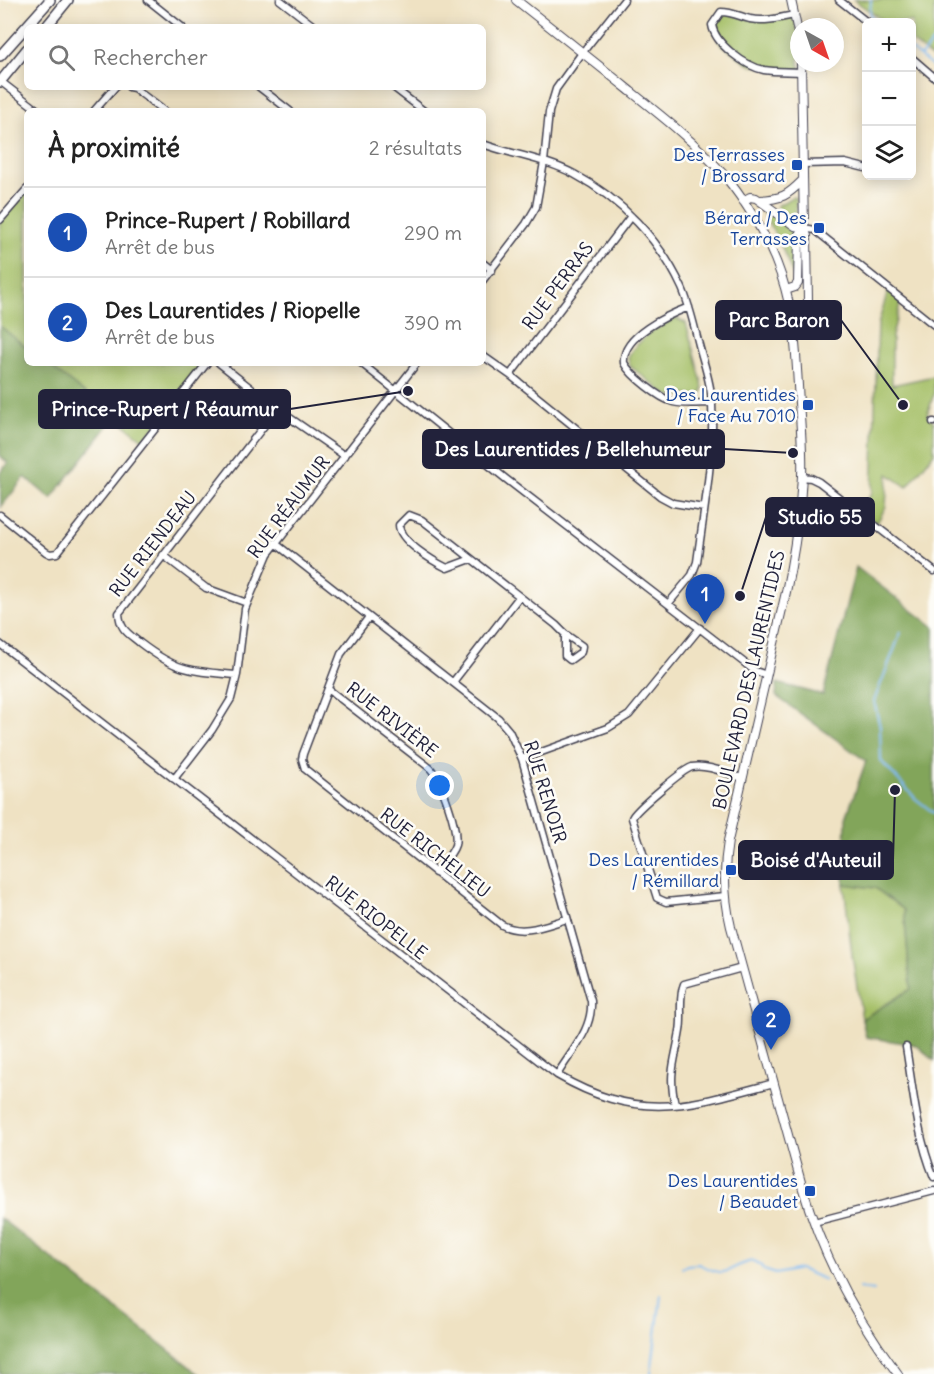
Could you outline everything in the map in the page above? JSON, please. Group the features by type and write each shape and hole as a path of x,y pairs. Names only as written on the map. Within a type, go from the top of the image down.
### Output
{"main road":[{"path":"29,24 50,0"},
{"path":"48,24 68,0"},
{"path":"0,56 24,29"},
{"path":"0,81 24,53"}],"street":[{"path":"148,0 179,24"},
{"path":"280,0 311,24"},
{"name":"BOULEVARD DES LAURENTIDES","path":"516,0 695,145 720,171 743,201 763,236 786,290 792,320 798,387 802,477 793,555 726,849 725,896 742,968 814,1222 834,1270 854,1309 898,1374"},
{"path":"486,277 532,214 538,199 552,99 561,80 624,0"},
{"path":"791,0 795,18"},
{"path":"839,0 862,18"},
{"path":"790,71 764,70 750,65 719,42 712,25 721,12 762,20 794,15"},
{"path":"916,61 934,77"},
{"path":"792,320 803,315 807,304 802,72"},
{"path":"0,81 35,108"},
{"path":"97,108 112,90"},
{"path":"137,90 160,108"},
{"path":"263,90 286,108"},
{"path":"397,90 420,108"},
{"path":"486,145 544,162 574,174 602,190 631,216 664,255 682,288 711,389 712,426 697,562 692,575 668,604"},
{"path":"803,164 845,163 862,167"},
{"path":"759,200 782,198 803,180"},
{"path":"0,220 24,192"},
{"path":"743,201 752,196 795,226 815,230 934,325"},
{"name":"RUE PERRAS","path":"510,375 631,216"},
{"path":"786,290 798,283 799,236 804,228"},
{"path":"486,265 492,270"},
{"path":"689,307 665,316 642,333 625,350 624,363 657,394 674,402 712,403"},
{"path":"486,358 660,496 673,503 704,508"},
{"path":"0,515 46,552 57,553 205,366"},
{"path":"223,366 277,409 345,456"},
{"path":"365,366 506,479 699,628 755,671 767,675"},
{"name":"RUE RÉAUMUR","path":"174,779 224,714 231,699 237,675 241,632 247,603 263,562 275,543 415,366"},
{"name":"RUE RIENDEAU","path":"237,675 193,671 175,666 160,658 125,631 120,623 119,613 277,409"},
{"path":"802,477 819,482 934,571"},
{"path":"471,559 447,568 432,561 403,536 399,531 399,525 409,515 414,516 471,559 556,625 565,634"},
{"name":"RUE RENOIR","path":"275,543 505,725 514,741 522,759 591,1001 588,1026 557,1075"},
{"path":"163,555 206,588 247,603"},
{"path":"453,682 519,597"},
{"path":"328,689 345,648 369,616"},
{"path":"522,759 608,728 629,715 699,628"},
{"name":"RUE RIOPELLE","path":"0,644 557,1075 592,1093 625,1103 650,1107 697,1103 774,1083"},
{"name":"RUE RICHELIEU","path":"328,689 302,759 305,770 309,774 510,929 525,931 567,919"},
{"name":"RUE RIVIÈRE","path":"328,689 430,768 439,779 456,836 453,850 435,873"},
{"path":"725,896 666,902 657,898 632,818 639,808 691,767 705,767 742,778"},
{"path":"675,1105 672,1093 672,1066 680,1031 681,991 684,984 742,968"},
{"path":"906,1047 919,1128 934,1177"},
{"path":"814,1222 934,1191"}],"green space":[{"path":"854,0 934,0 934,59 916,45 916,18 879,18"},
{"path":"721,12 750,19 794,15 795,18 790,18 790,70 750,65 719,42 712,25"},
{"path":"24,192 24,346 0,326 0,220"},
{"path":"792,197 796,198 796,212 790,217 777,206"},
{"path":"759,206 793,230 795,280 781,245"},
{"path":"888,291 901,300 892,336 892,385 934,376 934,394 927,415 934,422 934,453 907,487 888,474 886,506 877,523 861,510 872,493 878,324"},
{"path":"675,318 686,323 702,383 703,390 700,395 668,396 630,366 628,358 632,350 650,332"},
{"path":"0,326 24,346 24,366 50,366 115,417 51,499 25,477 1,507 0,473 8,463 0,456"},
{"path":"50,366 204,366 144,440"},
{"path":"856,567 934,627 934,1061 917,1045 866,1037 862,1019 911,989 904,910 875,888 844,884 846,818 866,761 776,696 777,683 823,695"},
{"path":"844,884 875,888 904,910 911,989 862,1019 852,955"},
{"path":"0,1218 199,1374 0,1374"}],"waterway":[{"path":"871,0 870,15 873,18"},
{"path":"921,56 934,40"},
{"path":"916,53 934,68"},
{"path":"901,632 874,701 880,727 881,761 916,799 934,813"},
{"path":"682,1268 699,1264 717,1272 723,1272 753,1261 760,1264 764,1270 776,1274 800,1269 825,1280"},
{"path":"859,1288 874,1291"},
{"path":"651,1374 661,1295"}],"place":[{"name":"Des Terrasses / Brossard","path":"797,165"},
{"name":"Bérard / Des Terrasses","path":"819,228"},
{"name":"Prince-Rupert / Réaumur","path":"408,391"},
{"name":"Des Laurentides / Face Au 7010","path":"808,405"},
{"name":"Parc Baron","path":"903,405"},
{"name":"Des Laurentides / Bellehumeur","path":"793,453"},
{"name":"Studio 55","path":"740,596"},
{"name":"Prince-Rupert / Robillard","path":"705,624"},
{"name":"Boisé d'Auteuil","path":"895,790"},
{"name":"Des Laurentides / Rémillard","path":"731,870"},
{"name":"Des Laurentides / Riopelle","path":"771,1050"},
{"name":"Des Laurentides / Beaudet","path":"810,1191"}]}
